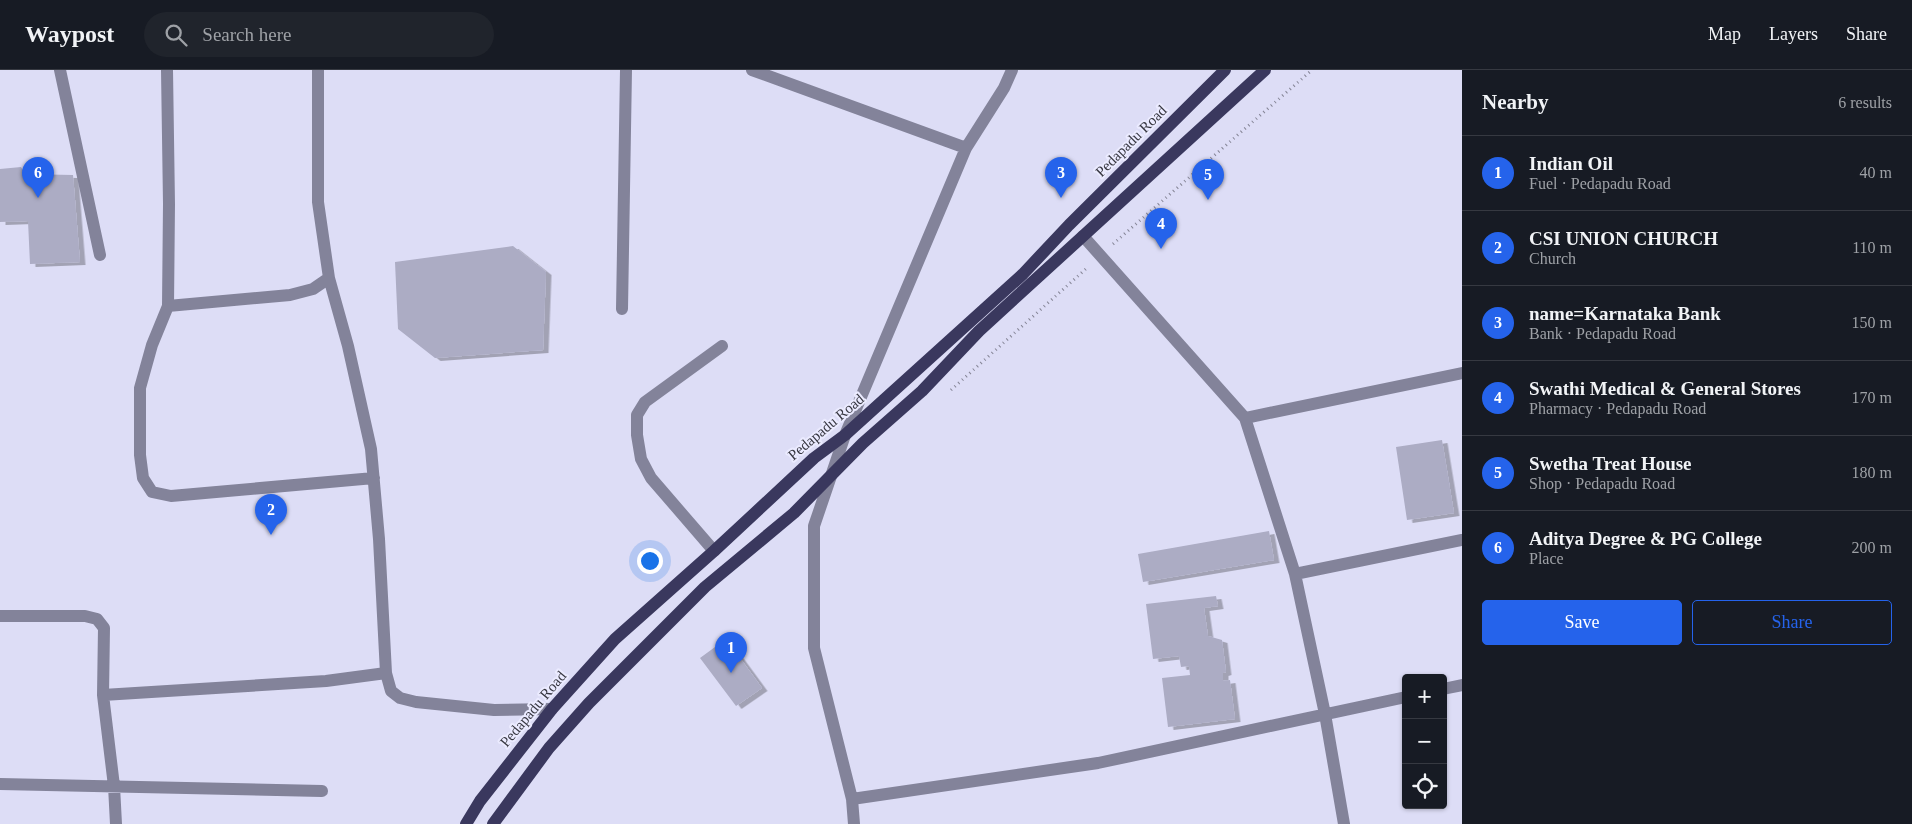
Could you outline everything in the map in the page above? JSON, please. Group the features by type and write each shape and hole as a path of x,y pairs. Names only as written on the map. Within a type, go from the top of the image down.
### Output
{"main road":[{"name":"Pedapadu Road","path":"466,824 480,800 552,709 615,639 714,551 814,458 845,435 1023,274 1069,225 1225,70"},
{"path":"493,824 549,748 589,703 705,587 794,513 863,442 922,392 979,331 1265,70"}],"street":[{"path":"60,70 100,255"},
{"path":"167,70 168,306 152,345 140,388 140,455 143,478 152,492 170,496 374,478"},
{"path":"318,70 318,202 330,278 348,346 371,449 379,539 386,673 391,691 400,698 416,702 494,710 552,709"},
{"path":"622,308 626,70"},
{"path":"752,70 966,148"},
{"path":"854,824 852,799 814,648 814,526 845,435 966,148 1004,88 1012,70"},
{"path":"1083,236 1245,418 1295,574 1325,714 1344,824"},
{"path":"168,306 290,295 313,289 330,278"},
{"path":"714,551 650,478 641,459 637,435 637,415 645,402 722,346"},
{"path":"1245,418 1462,373"},
{"path":"1295,574 1462,540"},
{"path":"0,616 84,616 97,619 104,628 103,695 114,786 116,824"},
{"path":"103,695 326,681 386,673"},
{"path":"1447,688 1462,685"},
{"path":"852,799 1098,763 1402,698"},
{"path":"0,784 322,792"}],"path":[{"path":"946,395 1312,70"}],"building":[{"path":"21,167 25,174 73,175 80,262 30,264 28,221 0,222 0,169"},
{"path":"513,246 546,272 543,350 435,358 398,329 395,262"},
{"path":"1442,440 1454,513 1407,520 1396,447"},
{"path":"1269,531 1274,560 1143,582 1138,554"},
{"path":"1216,596 1218,606 1204,608 1208,636 1222,640 1226,672 1223,673 1223,681 1230,680 1235,719 1168,727 1162,678 1190,675 1189,666 1181,667 1179,656 1153,659 1146,604"},
{"path":"726,639 762,688 736,706 700,658"}],"place":[{"name":"Aditya Degree & PG College","path":"38,198"},
{"name":"name=Karnataka Bank","path":"1061,198"},
{"name":"Swetha Treat House","path":"1208,200"},
{"name":"Swathi Medical & General Stores","path":"1161,249"},
{"name":"CSI UNION CHURCH","path":"271,535"},
{"name":"Indian Oil","path":"731,673"}]}
